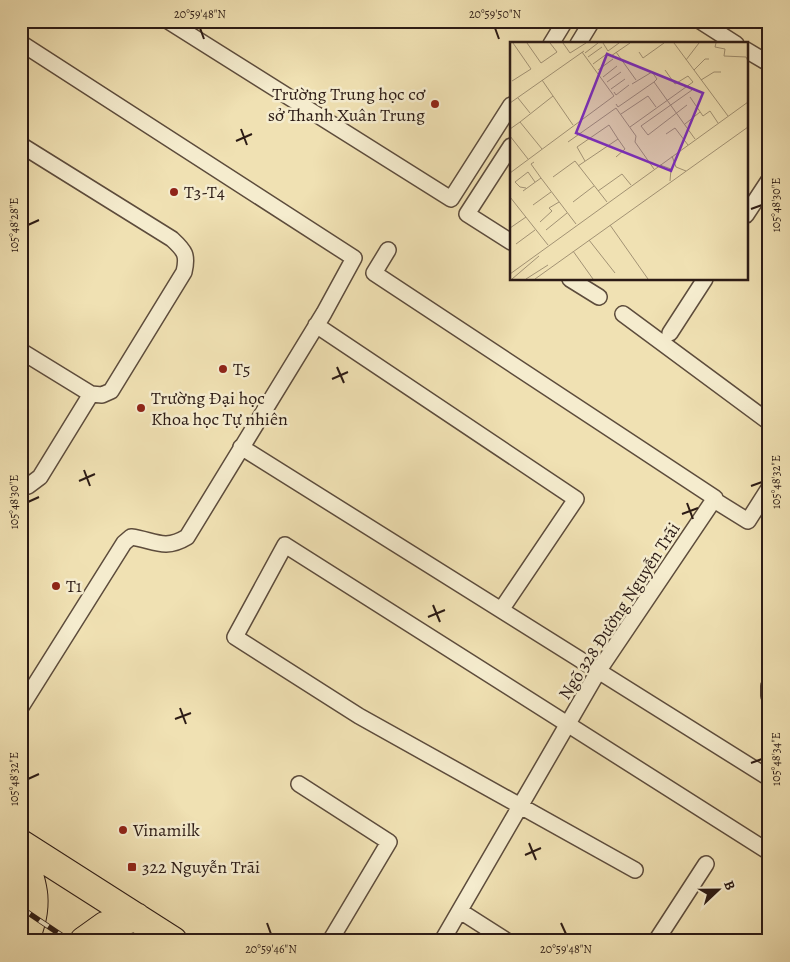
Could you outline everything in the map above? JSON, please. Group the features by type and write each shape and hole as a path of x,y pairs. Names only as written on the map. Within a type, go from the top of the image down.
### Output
{"main road":[{"path":"21,844 173,941"},
{"path":"21,851 31,877 35,900 32,924 24,941"},
{"path":"84,941 105,926 136,917"}],"lane":[{"path":"168,21 451,199 510,107"},
{"path":"551,42 565,21"},
{"path":"584,42 592,21"},
{"path":"700,21 733,42"},
{"path":"21,43 354,258 316,325 186,537 174,545 159,544 131,537 124,542 21,707"},
{"path":"748,51 768,63"},
{"path":"21,145 172,239 182,248 187,259 184,272 111,391 102,395 92,394 21,351"},
{"path":"509,153 467,214 510,241"},
{"path":"748,211 769,180"},
{"path":"388,250 374,273 714,500 748,521 769,488"},
{"path":"572,280 599,298"},
{"path":"670,333 704,280"},
{"path":"623,314 769,422"},
{"path":"316,325 576,498 501,610"},
{"path":"21,487 28,486 40,477 92,394"},
{"path":"242,447 769,778"},
{"name":"Ngõ 328 Đường Nguyễn Trãi","path":"442,941 599,670 714,500"},
{"path":"635,870 359,716 235,637 285,545 769,852"},
{"path":"769,686 769,696"},
{"path":"299,784 389,842 330,941"},
{"path":"656,941 706,864"},
{"path":"460,911 507,941"}],"railway":[{"path":"21,908 70,941"},
{"path":"21,932 35,941"}],"place":[{"name":"Trường Trung học cơ sở Thanh Xuân Trung","path":"435,104"},
{"name":"T3-T4","path":"174,192"},
{"name":"T5","path":"223,369"},
{"name":"Trường Đại học Khoa học Tự nhiên","path":"141,408"},
{"name":"T1","path":"56,586"},
{"name":"Vinamilk","path":"123,830"},
{"name":"322 Nguyễn Trãi","path":"132,867"}]}
